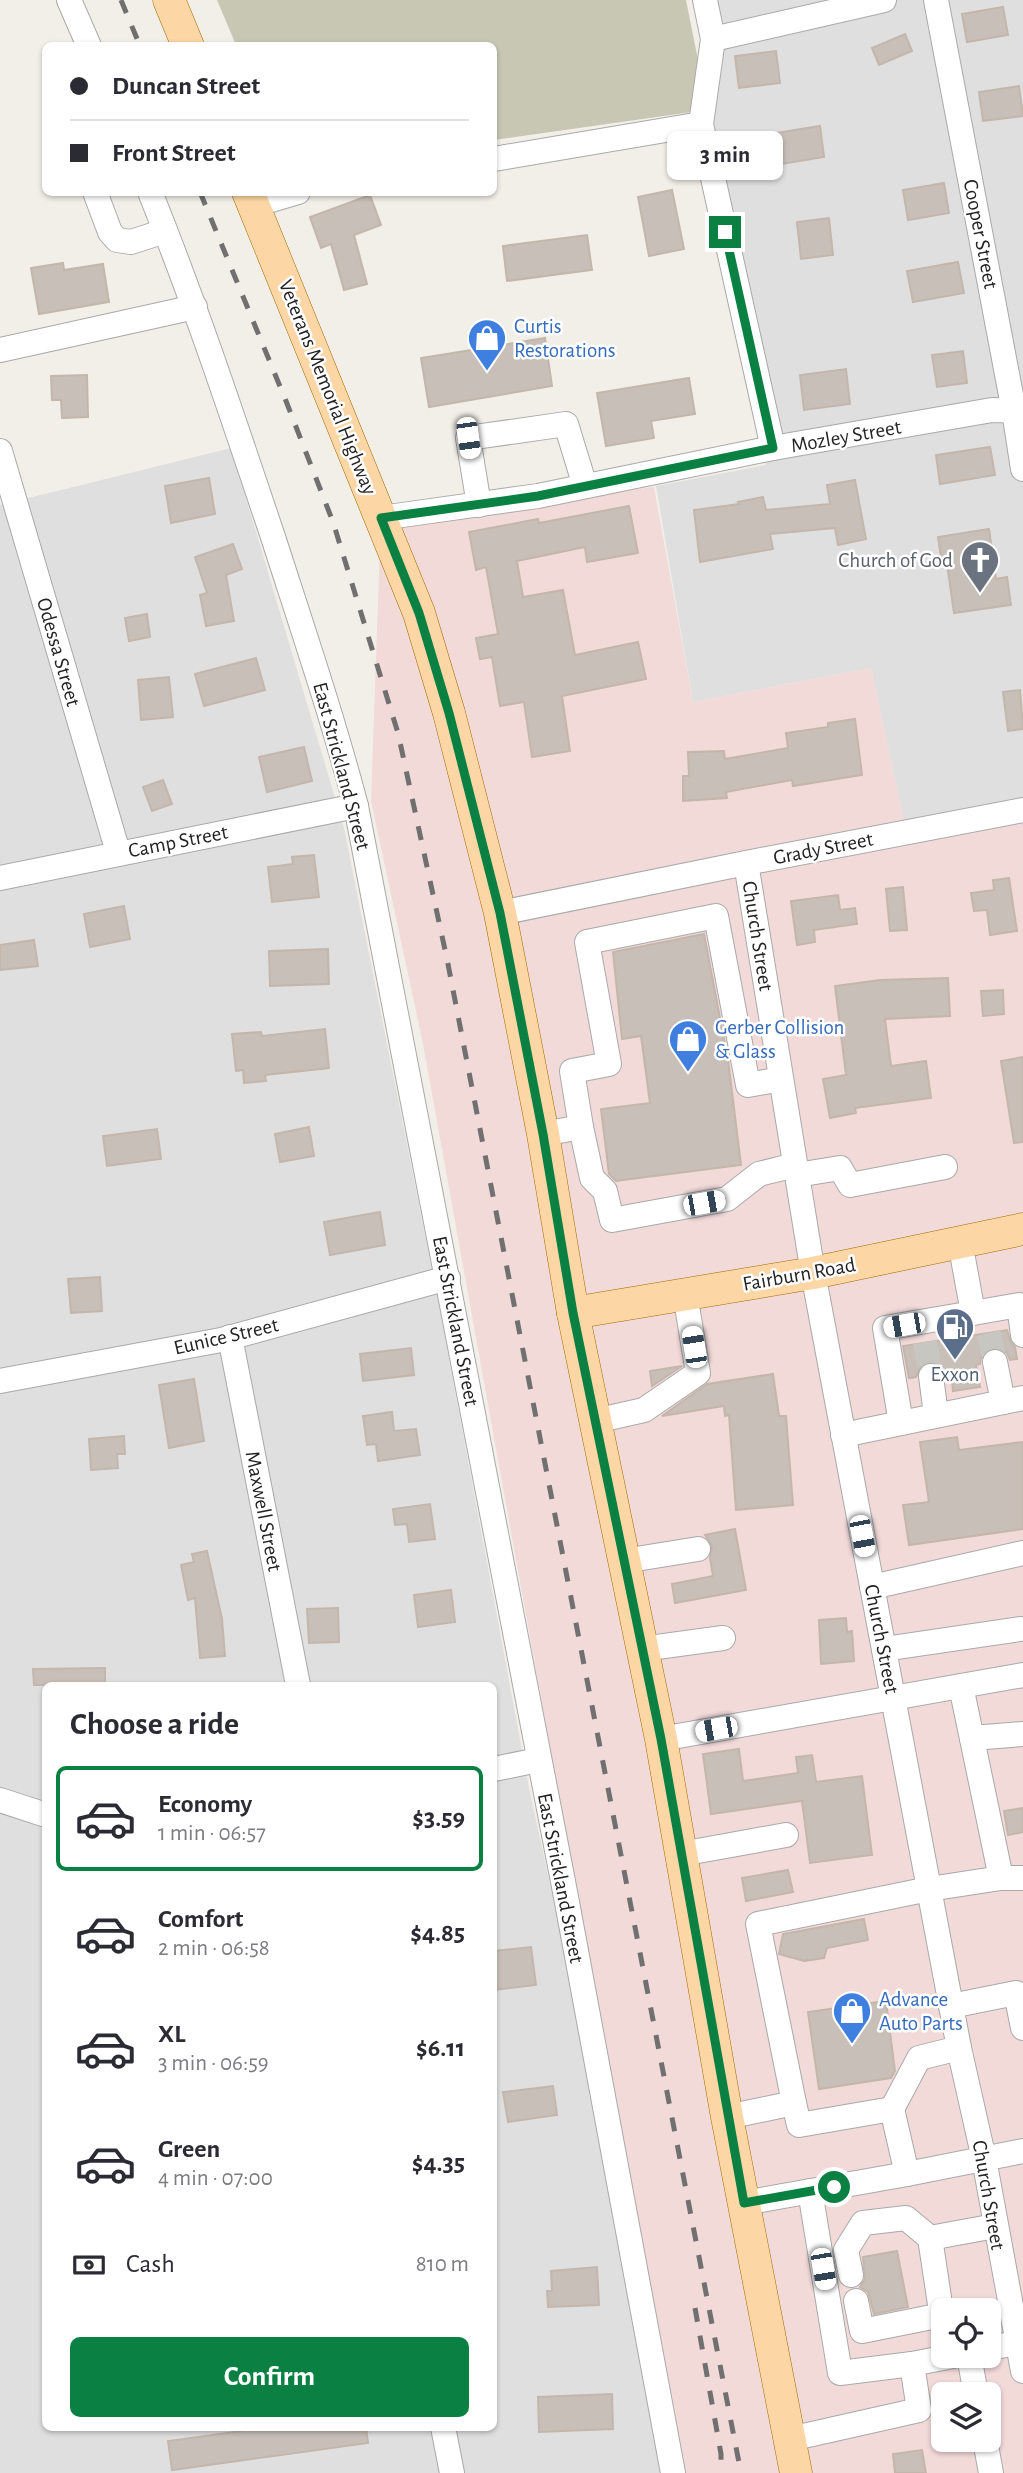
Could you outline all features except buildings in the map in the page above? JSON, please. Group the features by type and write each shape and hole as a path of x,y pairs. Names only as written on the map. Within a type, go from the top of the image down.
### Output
{"main road":[{"path":"169,0 186,42"},
{"name":"Veterans Memorial Highway","path":"251,199 419,613 449,713 500,913 543,1134 573,1313 661,1739 727,2117 796,2473"},
{"name":"Fairburn Road","path":"573,1313 813,1273 1023,1229"}],"street":[{"path":"69,0 87,42"},
{"path":"705,0 713,39 701,124 773,448"},
{"path":"713,39 884,0"},
{"name":"Cooper Street","path":"936,0 1019,411 1023,469"},
{"path":"497,158 701,124"},
{"path":"96,196 110,232 117,240 131,242 165,231"},
{"name":"East Strickland Street","path":"152,196 195,307 320,681 356,806 566,1897 673,2473"},
{"path":"251,199 271,196"},
{"path":"0,350 195,307"},
{"name":"Mozley Street","path":"381,518 479,505 773,448 992,410 1019,411"},
{"path":"479,505 468,438 566,424 585,486"},
{"name":"Odessa Street","path":"0,451 118,852"},
{"name":"Camp Street","path":"0,878 356,806"},
{"name":"Grady Street","path":"500,913 1023,810"},
{"name":"Church Street","path":"746,863 813,1273 959,2048 984,2159 1023,2371"},
{"path":"781,1079 748,1085 716,916 587,942 609,1064 572,1071 592,1178 605,1191 612,1220 727,1199 759,1174 840,1168 850,1185 945,1167"},
{"path":"543,1134 581,1128"},
{"path":"960,1242 983,1319"},
{"name":"Eunice Street","path":"0,1381 230,1337 448,1278"},
{"path":"596,1421 645,1410 698,1373 685,1294"},
{"path":"901,1423 885,1328 924,1332 983,1319 1019,1305 1023,1335"},
{"name":"Maxwell Street","path":"230,1337 297,1682"},
{"path":"843,1435 1013,1400 995,1362"},
{"path":"931,1376 936,1415"},
{"path":"624,1561 698,1549"},
{"path":"872,1587 1023,1553"},
{"path":"884,1649 1022,1634"},
{"path":"642,1649 723,1638"},
{"path":"661,1739 1023,1675"},
{"path":"892,2109 799,2125 758,1924 929,1889 1012,1878 972,1738 961,1685"},
{"path":"972,1738 1023,1734"},
{"path":"497,1768 538,1760"},
{"path":"0,1800 42,1814"},
{"path":"681,1854 786,1835"},
{"path":"951,2006 1016,1993 1023,2028"},
{"path":"907,2174 892,2109 919,2059 959,2048"},
{"path":"727,2117 794,2103"},
{"path":"744,2203 1023,2151"},
{"path":"810,2191 840,2374 931,2360"},
{"path":"851,2275 846,2250 863,2224 906,2218 930,2238 940,2298"},
{"path":"930,2238 995,2226"},
{"path":"856,2301 862,2332 931,2322"},
{"path":"1001,2346 1017,2343"},
{"path":"790,2439 919,2410 912,2364"},
{"path":"444,2431 453,2473"},
{"path":"987,2452 991,2473"}],"shaded area":[{"path":"217,0 686,0 698,60 692,112 497,140 497,42 235,42"},
{"path":"705,0 1023,0 1023,807 904,821 871,668 693,702 656,486 766,465 701,124"},
{"path":"231,448 344,828 440,1310 529,1788 679,2473 0,2473 0,505"},
{"path":"654,487 693,702 871,668 904,820 1023,807 1023,2473 684,2473 423,1044 371,801 381,518"}],"tunnel":[{"path":"989,1333 995,1362"},
{"path":"925,1342 931,1376"}],"railway":[{"path":"121,0 138,42"},
{"path":"202,196 333,522 398,733 447,959 741,2473"},
{"path":"695,2308 721,2454 721,2473"}],"place":[{"name":"Curtis Restorations","path":"487,372"},
{"name":"Church of God","path":"980,594"},
{"name":"Gerber Collision & Glass","path":"688,1073"},
{"name":"Exxon","path":"955,1361"},
{"name":"Advance Auto Parts","path":"852,2045"}],"route":[{"path":"725,232 773,448 538,496 381,518 419,613 449,713 500,913 543,1134 573,1313 661,1739 744,2203 834,2187"}]}
